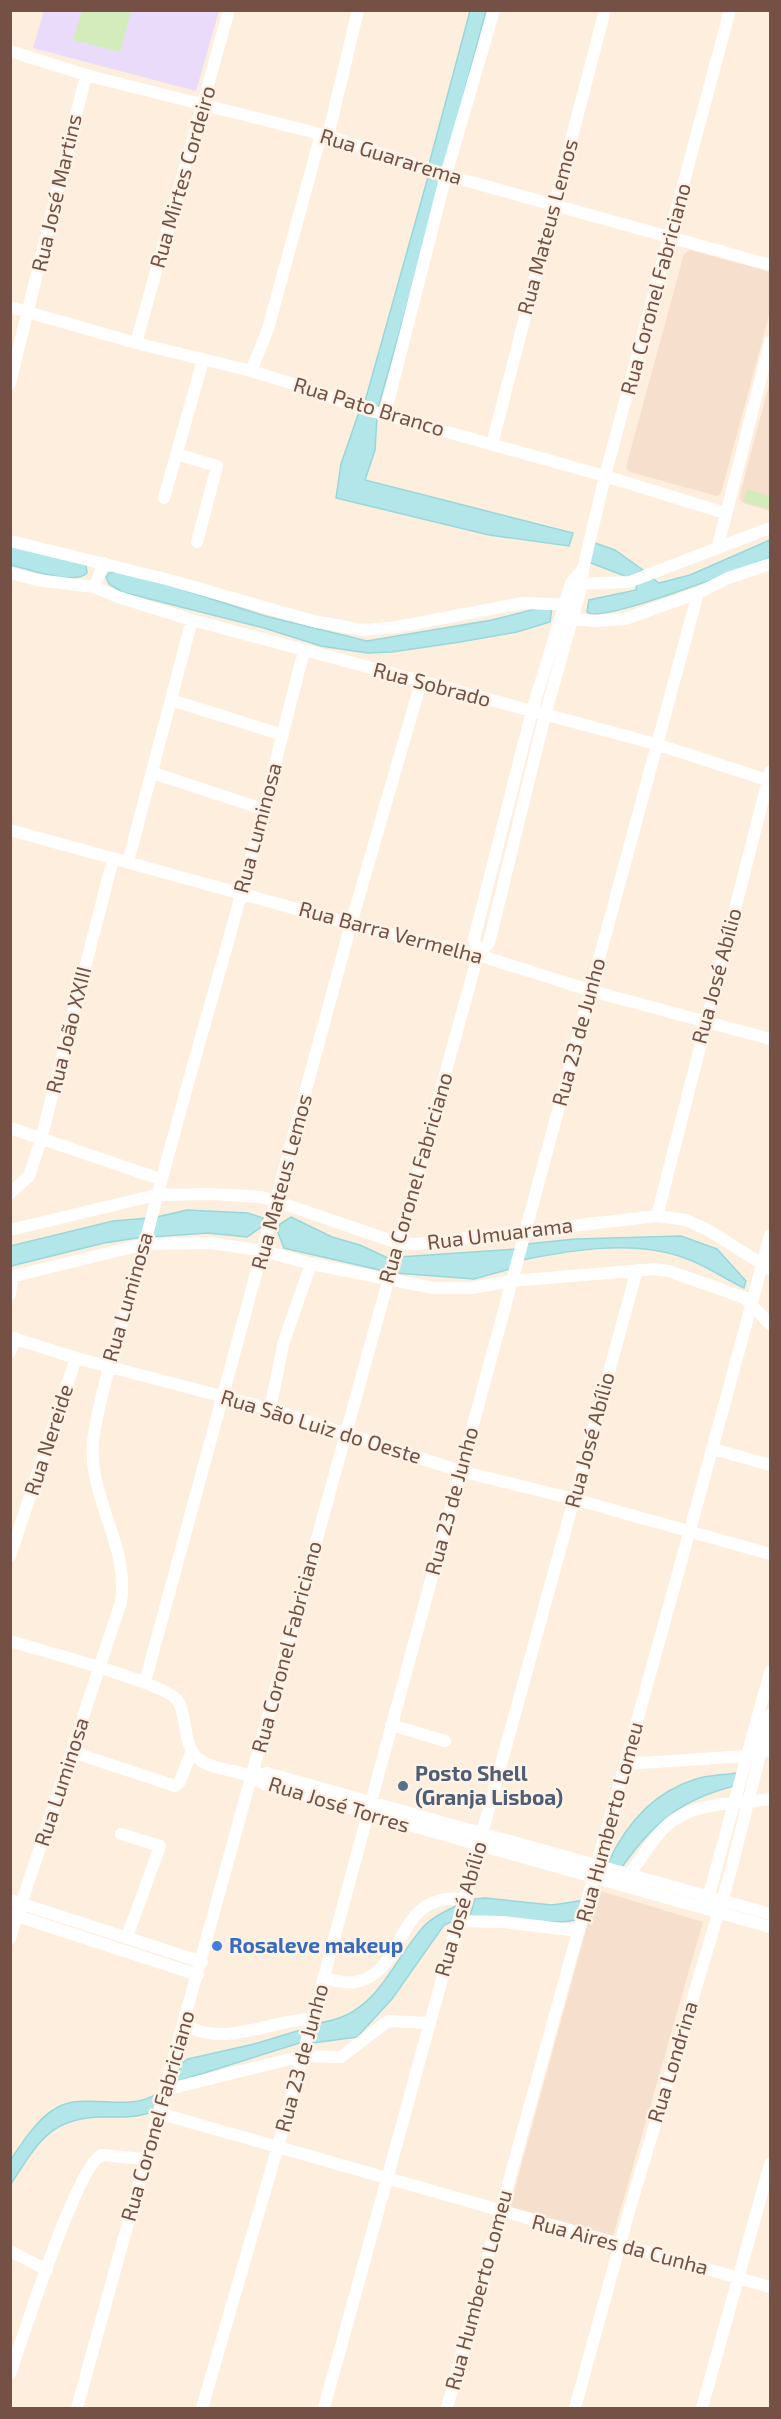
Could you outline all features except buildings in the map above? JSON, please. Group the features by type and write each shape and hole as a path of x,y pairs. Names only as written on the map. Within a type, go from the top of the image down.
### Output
{"street":[{"name":"Rua Mirtes Cordeiro","path":"136,343 229,10"},
{"path":"251,371 268,329 358,10"},
{"path":"385,414 446,175 494,10"},
{"name":"Rua Mateus Lemos","path":"492,444 605,10"},
{"name":"Rua Coronel Fabriciano","path":"76,2409 202,1962 344,1433 478,955 489,943 566,619 583,569 605,476 730,10"},
{"name":"Rua Guararema","path":"10,51 86,75 324,135 446,175 771,265"},
{"name":"Rua José Martins","path":"10,383 86,75"},
{"name":"Rua Pato Branco","path":"10,307 136,343 251,371 304,387 350,405 605,476 725,513"},
{"path":"718,546 771,342"},
{"path":"164,498 203,360"},
{"path":"176,454 217,466 197,542"},
{"path":"577,584 629,582 718,546 771,528"},
{"name":"Rua Sobrado","path":"10,541 104,563 313,621 363,630 397,627 523,603 570,604"},
{"path":"94,587 104,563"},
{"path":"566,619 595,621 625,619 698,593 728,578 771,564"},
{"name":"Rua Sobrado","path":"10,573 37,580 94,587 118,597 192,620 656,744 770,778"},
{"name":"Rua 23 de Junho","path":"202,2409 278,2146 698,593"},
{"name":"Rua Coronel Fabriciano","path":"478,955 474,939 532,711 566,619"},
{"path":"128,862 192,620"},
{"name":"Rua Luminosa","path":"10,1938 15,1909 72,1752 121,1602 122,1562 92,1462 94,1434 109,1365 145,1244 160,1179 242,892 304,651"},
{"name":"Rua Mateus Lemos","path":"145,1682 264,1251 275,1201 351,924 421,682"},
{"path":"171,700 283,735"},
{"path":"153,773 263,809"},
{"name":"Rua José Abílio","path":"657,1216 705,1021 770,778"},
{"name":"Rua Barra Vermelha","path":"10,830 242,892 351,924 478,955 592,991 771,1039"},
{"name":"Rua João XXIII","path":"10,1193 29,1176 41,1139 113,859"},
{"path":"10,1128 160,1179"},
{"name":"Rua Umuarama","path":"10,1230 156,1195 213,1194 275,1201 398,1243 417,1244 657,1216 686,1220 708,1230 766,1267"},
{"name":"Rua Humberto Lomeu","path":"447,2409 752,1305 766,1267 771,1235"},
{"path":"10,1294 11,1277 145,1244 212,1243 264,1251 311,1264 433,1288 472,1288 511,1281 637,1270 669,1271 745,1298 771,1324"},
{"path":"270,1409 284,1341 311,1264"},
{"name":"Rua José Abílio","path":"324,2409 637,1270"},
{"path":"10,1352 13,1338"},
{"name":"Rua São Luiz do Oeste","path":"13,1338 76,1358 270,1409 460,1470 771,1554"},
{"name":"Rua Nereide","path":"10,1556 76,1358"},
{"path":"713,1449 771,1465"},
{"path":"10,1641 145,1682 169,1693 178,1701 192,1751 179,1784 175,1786 72,1752"},
{"name":"Rua Londrina","path":"714,1904 733,1803 771,1672"},
{"name":"Rua Londrina","path":"575,2409 714,1904 765,1751 771,1715"},
{"path":"391,1725 445,1742"},
{"name":"Rua José Torres","path":"192,1751 201,1761 253,1776 264,1784 368,1808 714,1904 771,1914"},
{"path":"626,1764 746,1756 765,1751"},
{"path":"629,1875 671,1822 699,1809 771,1799"},
{"path":"121,1834 160,1846 127,1937"},
{"name":"Rua José Torres","path":"595,1871 629,1875 714,1904 771,1927"},
{"path":"323,1978 356,1982 369,1976 384,1966 422,1908 434,1900 446,1897 464,1899"},
{"path":"15,1909 127,1937 202,1962"},
{"path":"15,1909 198,1975"},
{"path":"458,1921 503,1922 579,1931"},
{"path":"184,2024 193,2030 218,2036 274,2023 312,2019"},
{"path":"165,2090 302,2056 341,2056 388,2021 429,2023"},
{"name":"Rua Aires da Cunha","path":"158,2113 500,2212 771,2287"},
{"path":"10,2374 73,2200 93,2161 102,2155 112,2154 145,2159"},
{"path":"702,2409 771,2164"},
{"path":"10,2251 47,2270"}],"shaded area":[{"path":"44,11 219,11 196,91 33,48"},
{"path":"690,250 770,272 770,312 721,493 717,496 630,472 626,467 684,254"},
{"path":"770,381 770,511 743,503 739,498"},
{"path":"597,1890 703,1922 613,2236 509,2210"}],"green space":[{"path":"82,11 131,12 120,52 73,40"},
{"path":"747,489 770,496 770,509 743,502"}],"water":[{"path":"470,11 486,11 443,171 428,168"},
{"path":"428,177 442,181 378,408 364,405"},
{"path":"359,412 377,417 375,450 365,480 573,533 569,546 489,535 336,498 341,464"},
{"path":"770,540 770,557 644,603 597,614 587,612 589,600 636,590 637,583 652,578 659,583 690,575"},
{"path":"592,542 615,550 643,570 627,577 586,561"},
{"path":"10,545 86,565 87,573 81,577 62,577 11,565"},
{"path":"124,571 265,616 367,641 492,620 543,607 552,608 550,622 517,632 392,652 367,653 321,646 264,628 122,592 109,584 106,577 109,573"},
{"path":"187,1210 248,1213 263,1218 260,1228 247,1237 208,1233 152,1237 157,1217"},
{"path":"291,1217 332,1237 360,1245 390,1259 388,1272 284,1248 278,1233 280,1224"},
{"path":"148,1218 143,1237 104,1243 11,1266 10,1246 113,1221"},
{"path":"681,1236 717,1249 746,1281 744,1288 690,1260 643,1249 602,1248 522,1260 527,1244 575,1239"},
{"path":"516,1249 510,1269 474,1279 396,1273 399,1257"},
{"path":"737,1773 734,1786 698,1798 657,1825 622,1867 608,1863 623,1835 654,1801 681,1785 701,1778"},
{"path":"475,1899 552,1905 586,1900 581,1918 571,1921 544,1922 470,1916"},
{"path":"458,1905 453,1921 444,1925 392,1999 357,2037 312,2043 317,2023 338,2019 369,1999 426,1924"},
{"path":"307,2028 303,2042 175,2082 182,2063 188,2059 254,2044"},
{"path":"159,2092 154,2111 129,2117 85,2118 57,2128 38,2145 11,2184 11,2159 35,2126 53,2110 65,2104 78,2102 134,2102 147,2099"}],"place":[{"name":"Posto Shell (Granja Lisboa)","path":"403,1786"},
{"name":"Rosaleve makeup","path":"217,1946"}]}
